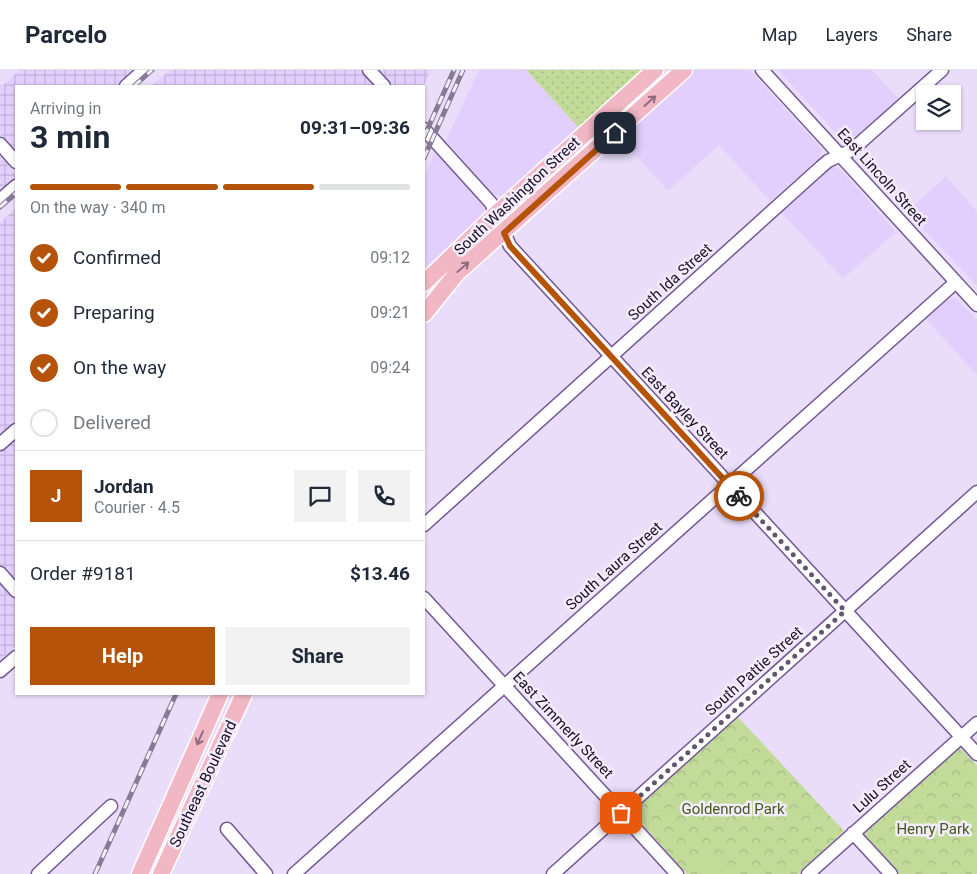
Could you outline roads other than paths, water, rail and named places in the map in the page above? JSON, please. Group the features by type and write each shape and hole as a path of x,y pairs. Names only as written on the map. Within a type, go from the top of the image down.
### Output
{"main road":[{"name":"South Washington Street","path":"425,282 494,215 655,70"},
{"path":"425,313 457,272 504,233 684,70"},
{"name":"Southeast Boulevard","path":"140,874 220,695"},
{"name":"Southeast Boulevard","path":"161,874 244,695"}],"street":[{"path":"127,85 144,70"},
{"path":"369,70 383,85"},
{"name":"East Lincoln Street","path":"762,70 976,302"},
{"name":"South Ida Street","path":"425,525 821,167 852,150 942,70"},
{"name":"East Bayley Street","path":"425,130 491,204 494,215 510,246 977,754"},
{"path":"0,144 15,161"},
{"path":"0,200 15,187"},
{"name":"South Laura Street","path":"294,874 956,282"},
{"path":"0,444 15,431"},
{"name":"South Pattie Street","path":"553,874 977,492"},
{"path":"0,573 15,590"},
{"name":"East Zimmerly Street","path":"425,599 677,874"},
{"path":"0,672 15,658"},
{"name":"Lulu Street","path":"808,874 977,723"},
{"path":"38,874 112,806"},
{"path":"227,829 266,874"},
{"path":"853,833 891,874"}],"railway":[{"path":"135,85 152,70"},
{"path":"425,135 454,70"},
{"path":"425,156 463,70"},
{"path":"0,207 15,194"},
{"path":"95,874 176,695"}],"park label":[{"name":"Goldenrod Park","path":"733,809"},
{"name":"Henry Park","path":"933,829"}]}
